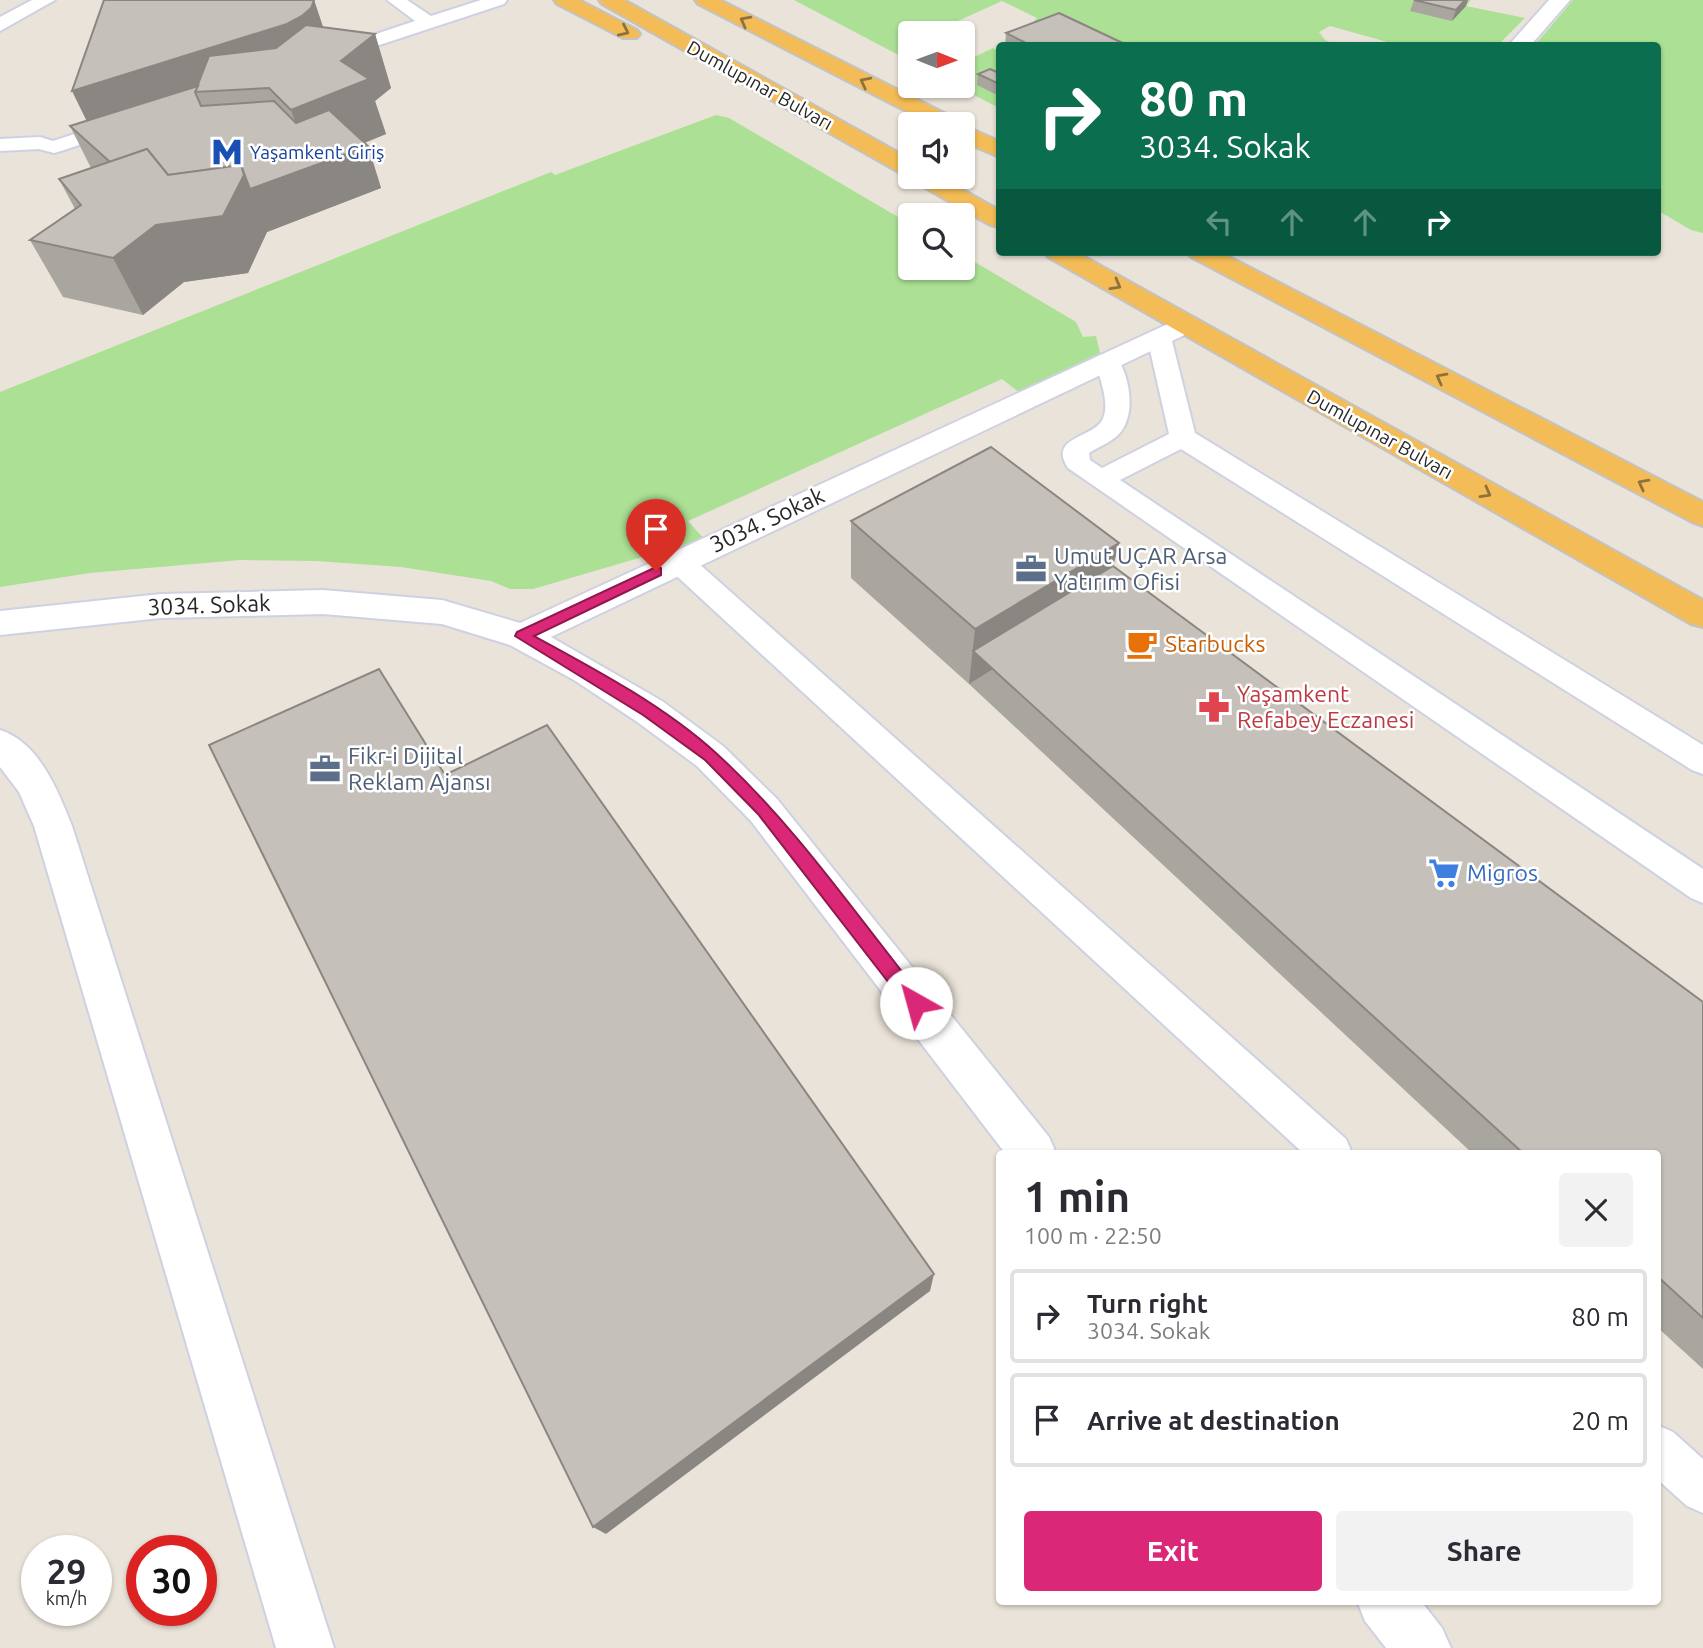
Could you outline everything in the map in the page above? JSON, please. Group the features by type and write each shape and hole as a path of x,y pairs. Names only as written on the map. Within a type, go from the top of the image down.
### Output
{"highway":[{"path":"564,0 714,74 760,85"},
{"name":"Dumlupınar Bulvarı","path":"609,0 898,162"},
{"path":"705,0 923,112"},
{"path":"771,14 786,42"},
{"path":"975,138 996,149"},
{"path":"944,189 996,218"},
{"name":"Dumlupınar Bulvarı","path":"1063,256 1172,330 1703,615"},
{"path":"1216,256 1703,515"}],"street":[{"path":"1522,42 1560,0"},
{"name":"3034. Sokak","path":"0,623 144,607 301,602 432,610 522,636 1172,330"},
{"path":"522,636 586,671 649,711 710,756 764,810 1031,1150"},
{"path":"0,744 29,774 53,826 305,1648"},
{"path":"1388,1605 1422,1648"}],"lane":[{"path":"0,26 11,17 46,0"},
{"path":"396,0 428,22"},
{"path":"312,61 498,0"},
{"path":"0,145 40,143 54,147 144,117"},
{"path":"1172,330 1183,437"},
{"path":"1107,361 1117,410 1116,421 1108,431 1076,450 1075,456 1082,467 1703,888"},
{"path":"1100,480 1183,437"},
{"path":"1183,437 1703,761"},
{"path":"678,561 1329,1150"},
{"path":"1661,1452 1703,1490"}],"green space":[{"path":"794,0 1471,0 1466,6 1525,18 1501,42 1387,42 1330,26 1319,32 1329,42 1070,42 1034,28 1033,22 1037,18 1002,1 958,21 898,21 898,55"},
{"path":"1573,0 1703,0 1703,233 1691,230 1661,212 1661,42 1538,42"},
{"path":"993,48 996,50 996,106 975,95 975,57"},
{"path":"716,115 729,118 898,217 898,280 975,280 975,262 1076,322 1083,337 1096,336 1100,353 1020,393 1002,379 688,521 704,539 533,589 510,589 491,581 401,567 316,561 240,560 90,573 0,587 0,392 551,172 555,175"}],"building":[{"path":"104,0 314,0 311,8 302,16 287,24 72,91"},
{"path":"1414,0 1465,0 1456,10"},
{"path":"1059,13 1121,42 1024,42 1006,33"},
{"path":"306,25 375,34 341,61 369,79 291,110 269,88 195,92 209,56 276,48"},
{"path":"990,69 996,72 996,83 978,74"},
{"path":"198,86 195,92 201,106 274,101 296,123 329,110 368,146 250,189 241,165 168,175 147,149 110,162 70,126"},
{"path":"147,149 168,175 241,165 244,175 223,216 156,225 113,258 30,240 81,205 59,179"},
{"path":"991,447 1119,543 975,629 851,521"},
{"path":"1113,566 1703,1002 1703,1318 1661,1280 1661,1150 1520,1150 973,651"},
{"path":"379,669 445,775 547,725 934,1274 593,1527 209,745"}],"place":[{"name":"Yaşamkent Giriş","path":"227,152"},
{"name":"Umut UÇAR Arsa Yatırım Ofisi","path":"1031,569"},
{"name":"Starbucks","path":"1142,644"},
{"name":"Yaşamkent Refabey Eczanesi","path":"1214,707"},
{"name":"Fikr-i Dijital Reklam Ajansı","path":"325,769"},
{"name":"Migros","path":"1444,873"}],"route":[{"path":"656,571 522,636 586,671 649,711 710,756 764,810 916,1003"}]}
